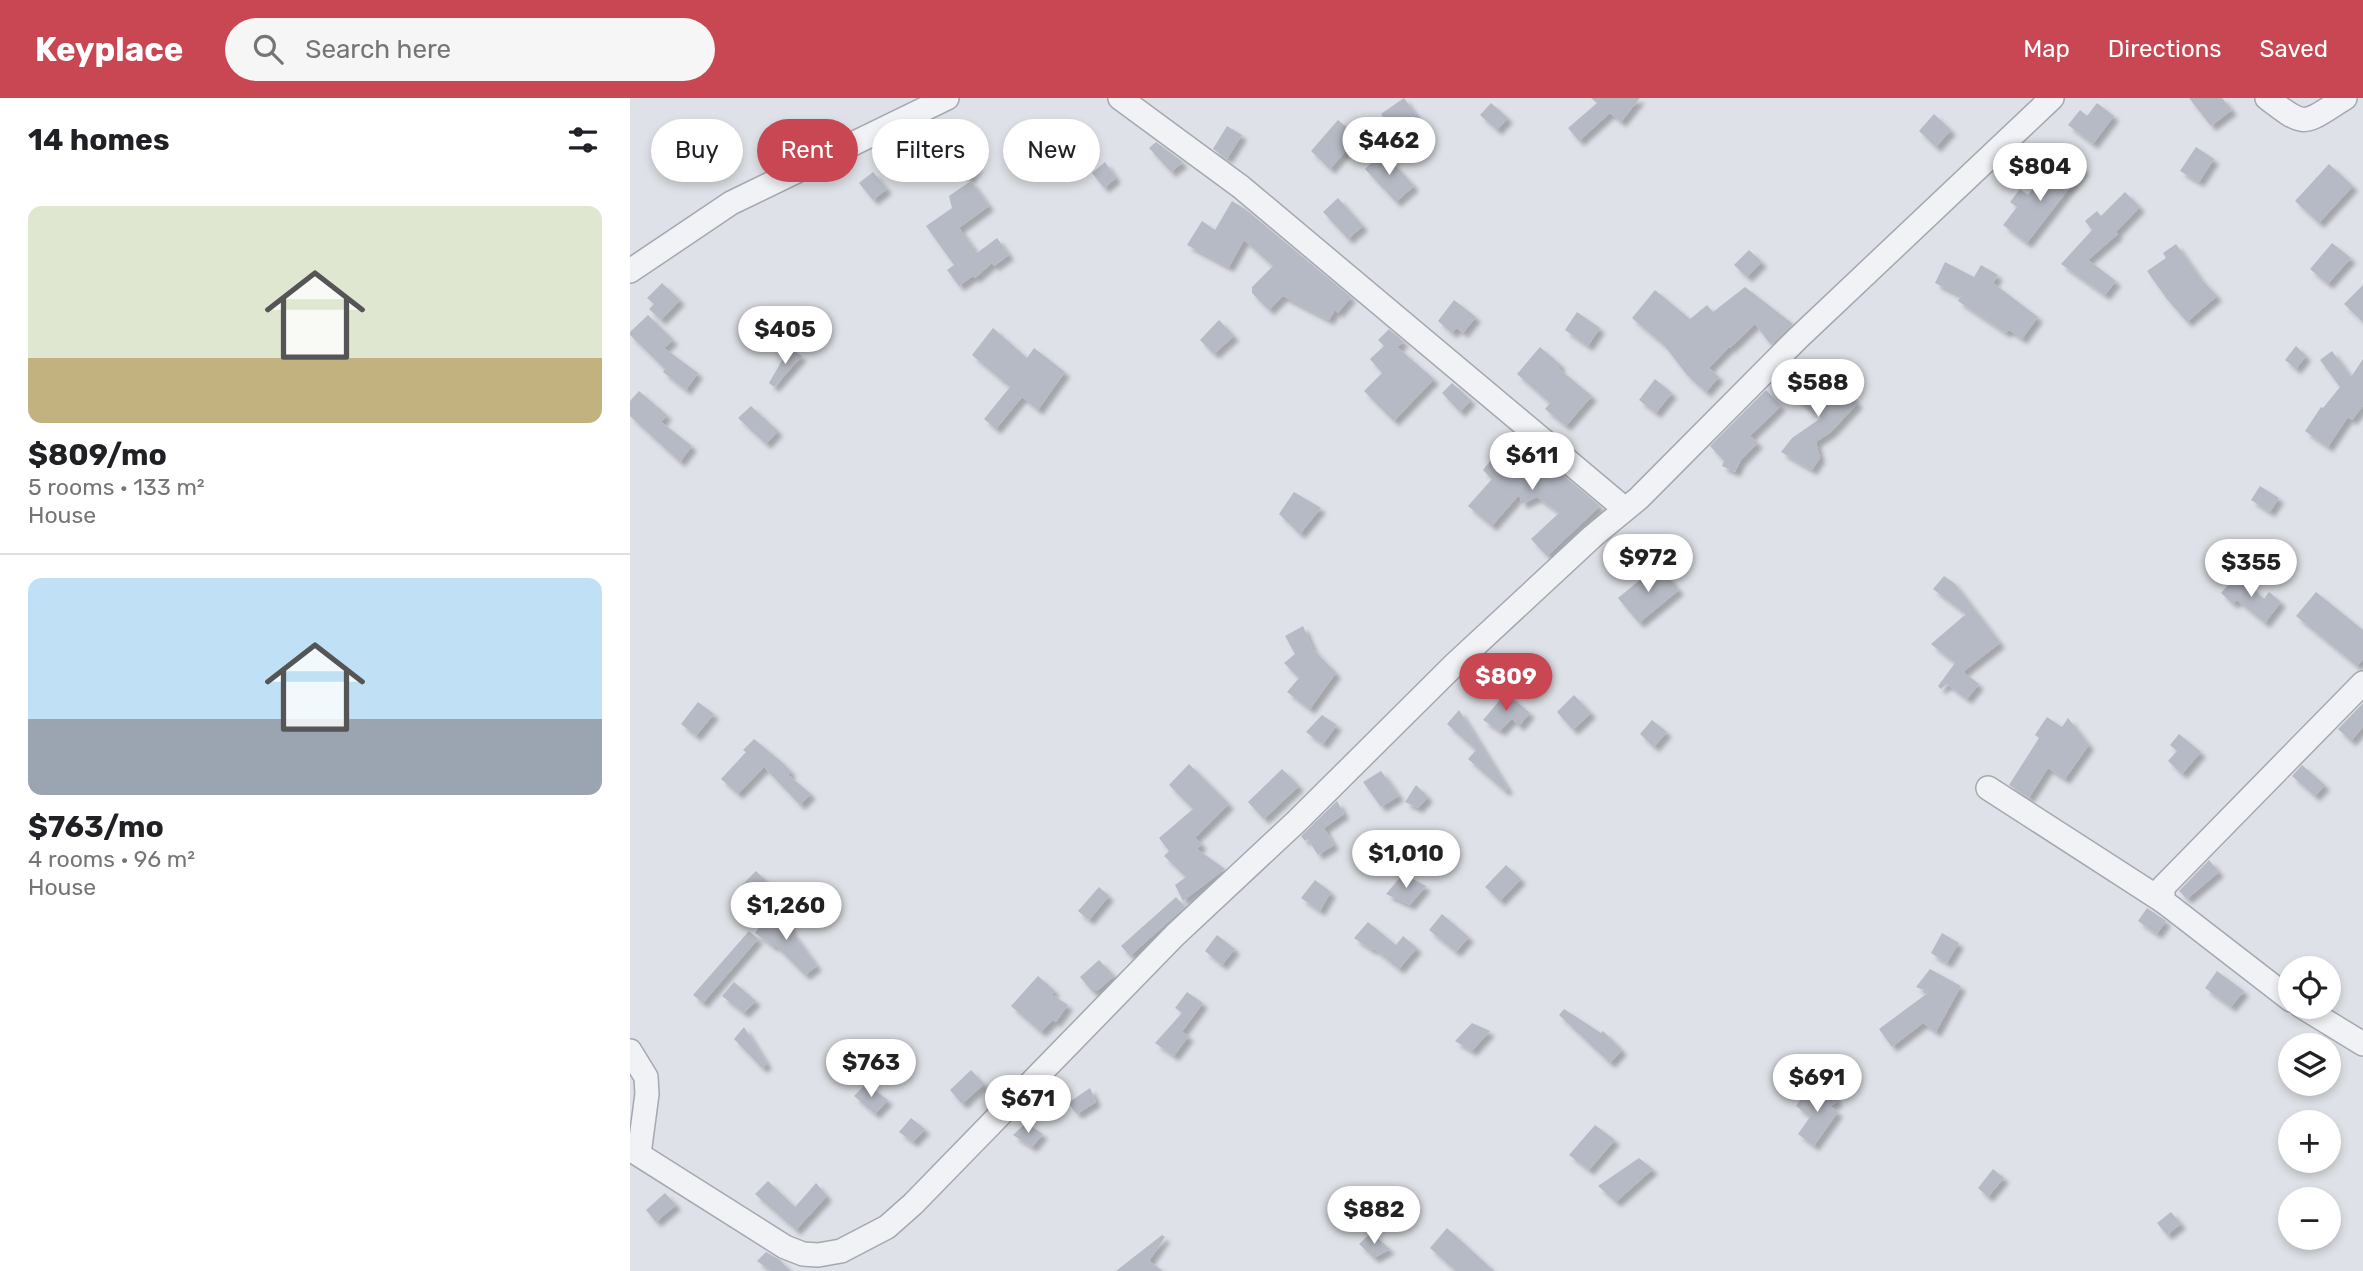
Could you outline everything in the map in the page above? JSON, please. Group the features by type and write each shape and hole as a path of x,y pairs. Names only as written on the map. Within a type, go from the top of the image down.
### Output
{"street":[{"path":"630,271 731,203 947,98"},
{"path":"1120,98 1241,187 1625,509"},
{"path":"630,1051 646,1077 648,1094 634,1152 785,1247 803,1254 818,1255 841,1251 887,1227 961,1157 1175,935 1297,821 1455,664 1592,536 1639,498 1797,339 2052,98"},
{"path":"2267,98 2293,118 2306,120 2344,98"},
{"path":"2163,901 2163,887 2170,877 2363,683"},
{"path":"1988,788 2163,901 2278,990"},
{"path":"2322,1019 2363,1044"}],"building":[{"path":"1404,98 1416,115 1394,131 1381,114"},
{"path":"1591,98 1640,98 1621,122 1610,113 1579,141 1568,128 1597,103"},
{"path":"2189,98 2222,98 2232,110 2211,126"},
{"path":"1491,103 1508,118 1497,130 1480,115"},
{"path":"2097,103 2114,116 2093,144 2068,125 2080,110 2087,116"},
{"path":"1934,114 1951,130 1936,147 1919,131"},
{"path":"1338,120 1358,137 1330,169 1311,151"},
{"path":"1227,126 1242,135 1227,159 1213,149"},
{"path":"1156,142 1183,162 1171,172 1149,148"},
{"path":"2196,147 2214,159 2199,182 2180,171"},
{"path":"1383,152 1414,186 1396,202 1365,169"},
{"path":"2070,159 2084,169 2027,243 2003,225 2017,207 2010,202 2020,189 2028,195 2035,186 2044,193"},
{"path":"1105,162 1116,178 1104,188 1099,182 1100,166"},
{"path":"2329,164 2353,186 2319,223 2295,201"},
{"path":"872,173 872,182 881,182 887,189 873,200 859,183"},
{"path":"972,182 989,206 959,228 977,253 997,238 1009,255 994,266 992,263 975,278 973,276 959,286 947,270 954,265 926,226 952,208 949,196"},
{"path":"2125,192 2140,207 2116,232 2118,234 2088,260 2116,281 2105,295 2061,264 2092,230 2085,221 2097,211 2101,216"},
{"path":"1338,198 1363,226 1348,239 1323,212"},
{"path":"1232,201 1351,297 1338,313 1335,310 1329,320 1283,296 1269,310 1252,293 1252,287 1273,266 1244,240 1229,267 1187,245 1202,221 1215,230"},
{"path":"2332,243 2351,258 2328,284 2310,269"},
{"path":"2176,244 2200,278 2217,296 2187,322 2147,271 2166,258 2163,253"},
{"path":"1749,250 1762,262 1747,277 1734,265"},
{"path":"1945,262 1974,277 1981,265 1998,275 1993,283 2038,317 2022,339 2009,330 2006,333 1958,301 1961,296 1935,283"},
{"path":"662,283 680,300 661,320 649,309 654,304 647,298"},
{"path":"2363,285 2363,322 2344,304"},
{"path":"1745,287 1793,324 1771,345 1755,324 1709,368 1719,377 1706,392 1687,375 1664,345 1632,318 1655,290 1690,319 1707,305 1713,312"},
{"path":"1454,300 1476,317 1463,333 1457,328 1452,333 1438,321"},
{"path":"1577,312 1600,328 1588,346 1565,330"},
{"path":"648,315 673,340 664,348 698,373 686,390 663,372 665,369 630,335"},
{"path":"1219,320 1234,336 1214,354 1200,340"},
{"path":"993,328 1027,358 1034,348 1065,372 1038,410 1022,397 996,429 984,419 1010,387 972,355"},
{"path":"1389,329 1404,342 1397,347 1434,379 1394,421 1364,391 1382,373 1370,359 1384,346 1378,340"},
{"path":"2296,346 2306,356 2296,369 2285,360"},
{"path":"1540,347 1561,365 1558,368 1592,396 1566,426 1545,409 1550,403 1517,374"},
{"path":"789,348 802,356 774,387 769,383"},
{"path":"2332,351 2351,377 2363,359 2363,406 2352,420 2348,417 2328,447 2305,431 2321,407 2323,408 2340,387 2320,360"},
{"path":"1811,373 1836,392 1841,387 1858,403 1831,432 1816,442 1820,458 1812,470 1781,452 1792,438 1821,418 1793,397"},
{"path":"1655,379 1672,393 1656,413 1639,400"},
{"path":"1452,383 1471,400 1460,412 1442,393"},
{"path":"1766,390 1781,406 1750,436 1758,443 1741,460 1735,472 1722,466 1724,461 1710,446"},
{"path":"639,391 667,415 661,422 692,446 680,462 630,416 630,401"},
{"path":"751,406 778,431 766,444 738,418"},
{"path":"1513,433 1600,506 1547,556 1531,539 1559,513 1537,497 1522,504 1519,495 1492,526 1468,506 1492,479 1483,470"},
{"path":"2260,486 2279,498 2270,512 2251,500"},
{"path":"1294,492 1321,508 1300,534 1279,514"},
{"path":"1658,565 1679,590 1639,623 1618,598"},
{"path":"2237,575 2264,599 2269,592 2281,602 2265,623 2237,600 2233,604 2221,593"},
{"path":"1944,576 1954,583 2000,643 1963,672 1979,684 1967,699 1947,684 1941,689 1938,686 1955,663 1931,644 1966,614 1933,589"},
{"path":"2316,592 2363,630 2363,659 2357,666 2296,616"},
{"path":"1303,626 1313,649 1336,673 1310,709 1287,692 1299,678 1284,663 1295,654 1285,636"},
{"path":"1506,693 1530,713 1519,726 1512,719 1500,731 1483,720"},
{"path":"1574,695 1591,713 1573,730 1557,712"},
{"path":"698,702 714,714 696,736 681,724"},
{"path":"2363,703 2363,727 2351,741 2338,729"},
{"path":"1459,710 1508,789 1505,791 1468,759 1476,750 1447,724"},
{"path":"1322,715 1337,725 1323,744 1306,732"},
{"path":"2047,717 2062,727 2068,718 2089,745 2065,779 2048,768 2029,798 2009,785 2039,738 2035,735"},
{"path":"1652,720 1667,732 1654,747 1640,734"},
{"path":"2179,734 2201,752 2182,774 2168,761 2177,751 2170,745"},
{"path":"754,739 784,764 791,772 788,775 811,794 800,805 764,767 738,794 721,779 746,752 743,750"},
{"path":"1189,764 1229,804 1195,838 1202,844 1197,849 1225,869 1183,901 1175,885 1186,877 1164,856 1169,851 1159,838 1193,809 1169,785"},
{"path":"2302,765 2325,785 2315,796 2292,776"},
{"path":"1282,769 1299,786 1264,819 1248,802"},
{"path":"1381,771 1399,796 1381,807 1363,782"},
{"path":"1416,785 1428,797 1418,808 1405,802"},
{"path":"1337,801 1344,814 1324,828 1334,845 1318,855 1308,839 1305,841 1301,836"},
{"path":"2209,860 2219,872 2187,899 2179,891"},
{"path":"1506,865 1521,879 1500,901 1485,887"},
{"path":"756,871 775,890 759,905 739,888"},
{"path":"1403,874 1426,886 1410,905 1386,894"},
{"path":"1315,880 1331,892 1320,911 1301,898"},
{"path":"1099,887 1109,896 1089,920 1078,911"},
{"path":"1176,897 1185,907 1130,956 1121,946"},
{"path":"2147,908 2166,921 2157,934 2138,921"},
{"path":"771,911 791,926 789,928 817,966 805,975 775,945 774,947 755,933"},
{"path":"1442,914 1469,937 1456,952 1429,930"},
{"path":"1368,922 1396,945 1403,936 1417,948 1399,969 1373,948 1372,950 1354,938"},
{"path":"749,931 758,939 703,1003 693,995"},
{"path":"1942,933 1959,943 1947,963 1931,953"},
{"path":"1217,935 1235,949 1222,965 1205,951"},
{"path":"1099,960 1114,976 1097,991 1092,991 1080,977"},
{"path":"1930,969 1961,986 1936,1032 1923,1023 1892,1047 1879,1029 1929,992 1916,987"},
{"path":"2217,971 2244,991 2231,1007 2205,988"},
{"path":"1038,976 1055,991 1051,994 1068,1005 1056,1022 1053,1020 1041,1032 1011,1006"},
{"path":"734,982 756,1001 744,1013 722,996"},
{"path":"1187,992 1203,1003 1182,1032 1189,1036 1174,1056 1155,1043 1182,1013 1175,1008"},
{"path":"1564,1009 1601,1033 1603,1031 1622,1050 1610,1063 1559,1015"},
{"path":"1472,1023 1490,1031 1472,1051 1455,1041"},
{"path":"744,1027 767,1064 762,1068 734,1039"},
{"path":"971,1070 984,1084 962,1104 950,1090"},
{"path":"866,1084 888,1100 875,1114 854,1096"},
{"path":"1827,1085 1838,1102 1830,1106 1838,1112 1814,1146 1798,1134 1810,1117 1796,1106 1806,1092 1813,1097"},
{"path":"1090,1088 1096,1102 1077,1114 1068,1103"},
{"path":"911,1118 925,1129 913,1142 899,1132"},
{"path":"1026,1123 1043,1134 1032,1147 1013,1135"},
{"path":"1595,1125 1615,1140 1589,1170 1569,1155"},
{"path":"1639,1158 1653,1169 1616,1202 1598,1186"},
{"path":"1993,1169 2004,1178 1988,1197 1978,1188"},
{"path":"768,1181 795,1207 816,1183 827,1196 796,1230 755,1194"},
{"path":"665,1193 676,1205 656,1222 646,1210"},
{"path":"2171,1212 2181,1224 2167,1235 2157,1223"},
{"path":"1447,1228 1494,1271 1456,1271 1430,1248"},
{"path":"1371,1233 1390,1249 1374,1258 1359,1244"},
{"path":"1162,1235 1165,1237 1149,1261 1163,1271 1116,1271"},
{"path":"766,1252 780,1260 790,1271 771,1271 757,1261"}]}
